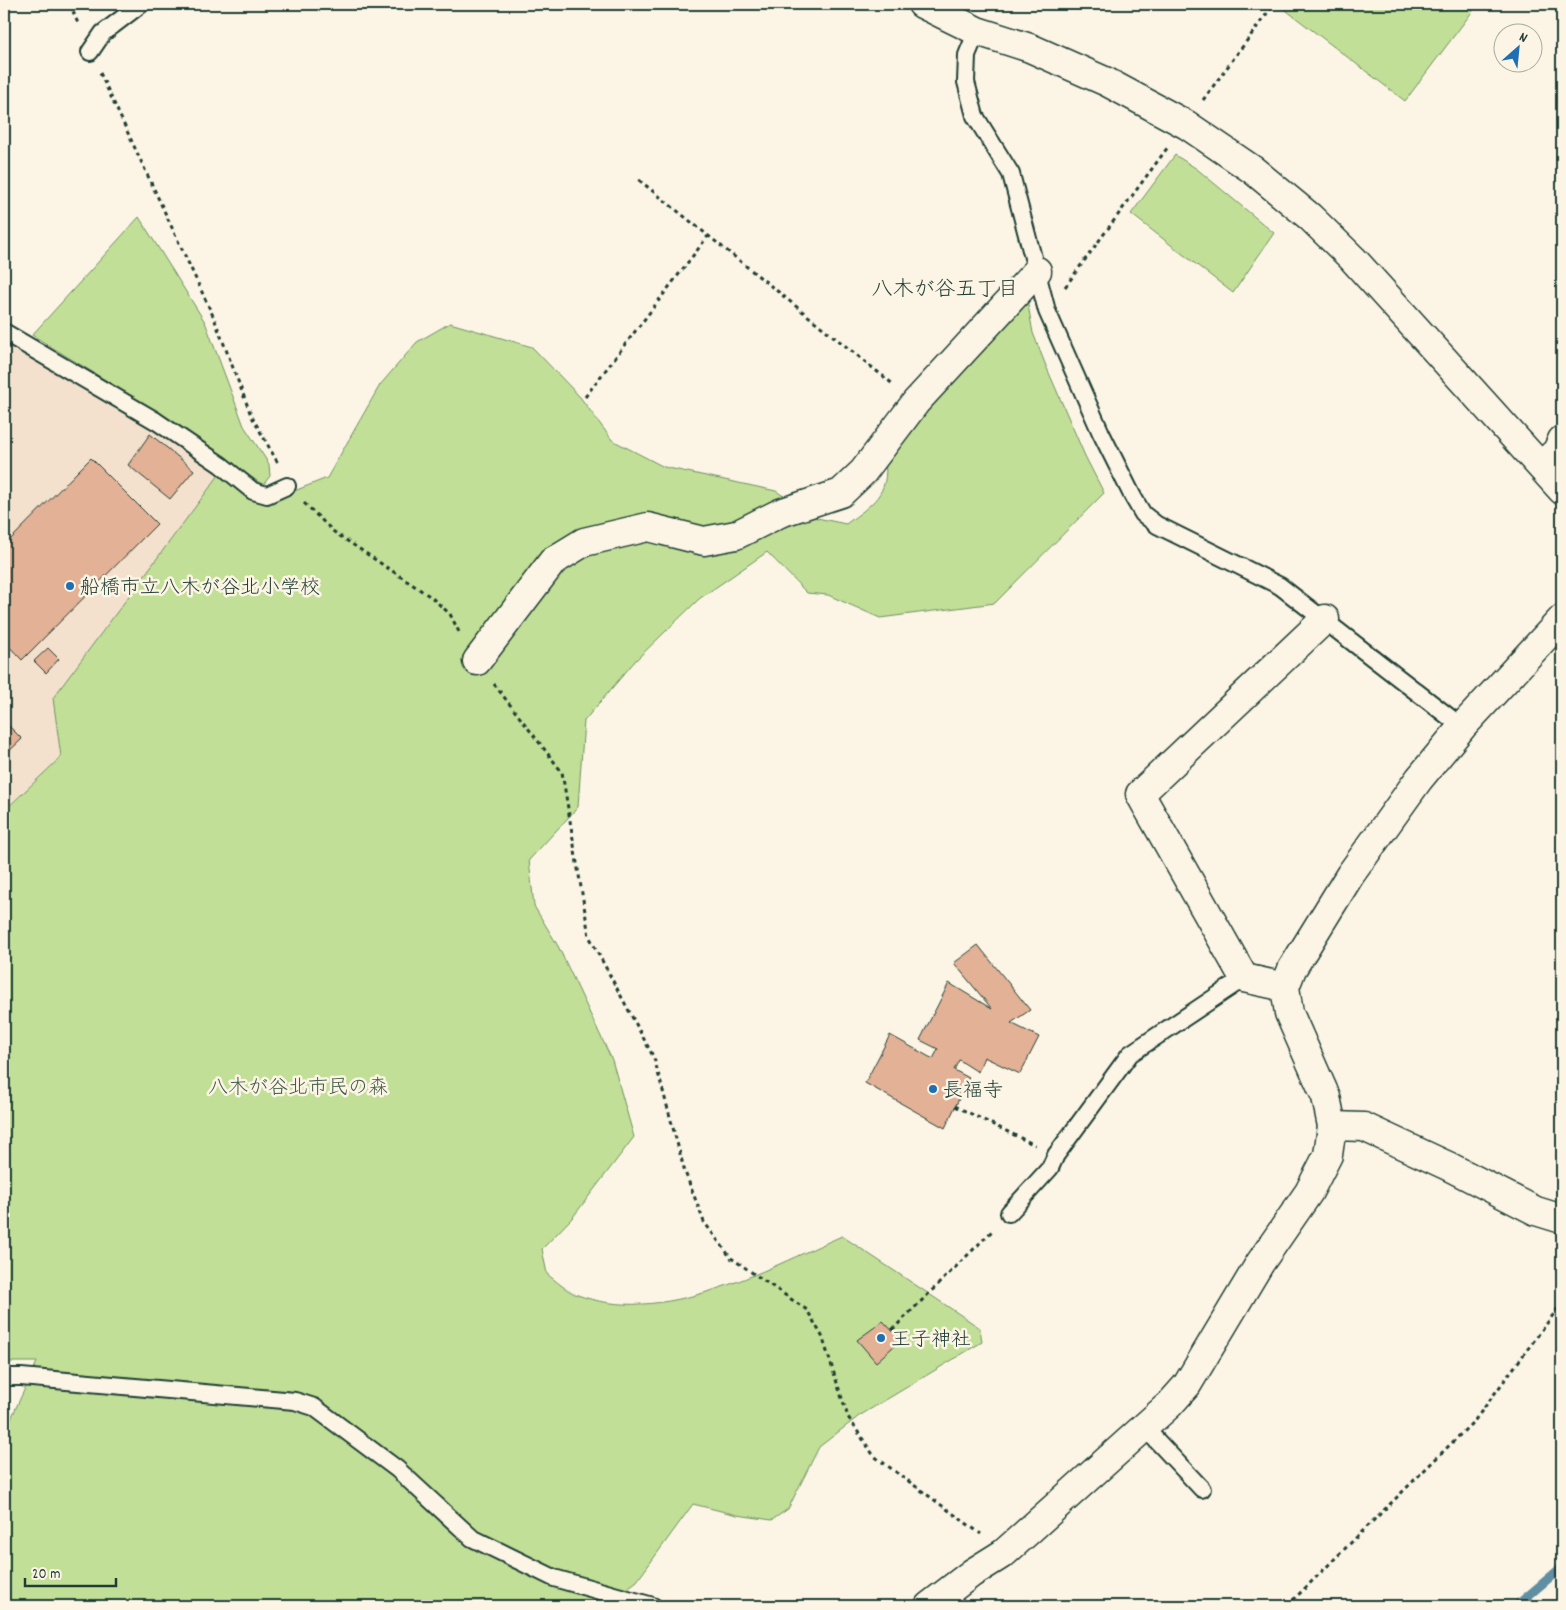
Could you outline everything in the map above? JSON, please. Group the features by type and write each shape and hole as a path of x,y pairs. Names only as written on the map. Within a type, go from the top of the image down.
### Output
{"street":[{"path":"922,4 977,31 1030,48 1107,82 1187,125 1253,170 1316,223 1353,259 1562,490"},
{"path":"477,661 553,561 584,542 648,526 704,541 736,535 780,513 840,493 863,472 916,402 1038,271"},
{"path":"1541,466 1557,451 1562,440"},
{"path":"1284,987 1244,978 1140,794 1325,619"},
{"path":"929,1606 972,1573 1004,1553 1170,1404 1187,1385 1260,1263 1309,1192 1328,1155 1332,1126 1326,1097 1289,1013 1284,987 1292,969 1350,875 1419,779 1462,727 1562,619"},
{"path":"1332,1126 1364,1127 1448,1166 1536,1211 1562,1219"}],"lane":[{"path":"90,52 103,33 141,4"},
{"path":"977,31 968,55 966,82 975,116 1011,174 1047,311 1101,433 1143,514 1156,525 1280,586 1462,727"},
{"path":"4,332 156,421 221,465 253,491 268,495 287,486"},
{"path":"1009,1213 1050,1168 1056,1155 1130,1054 1244,978"},
{"path":"4,1378 21,1377 295,1401 314,1407 397,1469 472,1538 554,1578 653,1606"},
{"path":"1144,1427 1202,1489"}],"path":[{"path":"70,4 90,52 214,318 251,415 278,460 287,486 334,532 431,597 450,614 465,645 562,772 589,936 654,1058 680,1154 704,1222 731,1258 807,1310 822,1336 848,1417 874,1456 1004,1553"},
{"path":"1047,311 1187,125 1274,4"},
{"path":"639,180 916,402"},
{"path":"585,397 708,236"},
{"path":"955,1106 1056,1155"},
{"path":"892,1330 1009,1213"},
{"path":"1287,1606 1475,1420 1562,1303"}],"shaded area":[{"name":"船橋市立八木が谷北小学校","path":"4,342 154,429 219,475 53,698 61,757 4,811"}],"green space":[{"path":"1286,4 1478,4 1405,101 1283,8"},
{"path":"1175,155 1197,169 1274,233 1233,293 1131,214"},
{"path":"139,217 205,322 244,426 269,464 270,476 263,485 159,413 32,335"},
{"name":"八木が谷北市民の森","path":"1027,299 1033,333 1046,366 1085,456 1104,493 995,603 880,618 828,595 807,593 767,552 699,599 635,661 584,721 578,807 529,860 534,906 558,946 612,1060 634,1137 573,1217 542,1249 547,1274 575,1294 608,1303 642,1304 677,1300 746,1278 842,1236 980,1328 982,1342 859,1416 819,1447 788,1509 772,1520 737,1515 693,1504 637,1581 604,1606 18,1606 4,1598 4,1434 37,1362 4,1362 4,811 61,757 53,698 219,475 251,499 264,503 327,478 380,385 417,342 450,323 532,347 580,397 612,440 664,467 776,491 817,518 846,524 871,504 882,490 885,482 885,459 919,417"}],"building":[{"path":"150,434 194,470 170,499 128,465"},
{"path":"91,458 157,524 22,660 4,641 4,546"},
{"path":"48,648 59,659 46,673 34,661"},
{"path":"4,721 22,739 4,756"},
{"path":"978,945 1030,1010 1011,1023 1039,1037 1020,1074 984,1057 978,1072 959,1060 954,1070 969,1078 945,1128 865,1083 890,1035 933,1059 938,1049 920,1040 949,983 992,1009 954,963"},
{"path":"883,1321 901,1340 876,1362 857,1340"}],"waterway":[{"path":"1516,1606 1562,1567"}],"place":[{"name":"船橋市立八木が谷北小学校","path":"70,586"},
{"name":"長福寺","path":"933,1089"},
{"name":"王子神社","path":"881,1338"}],"district":[{"name":"八木が谷五丁目","path":"945,288"}]}
